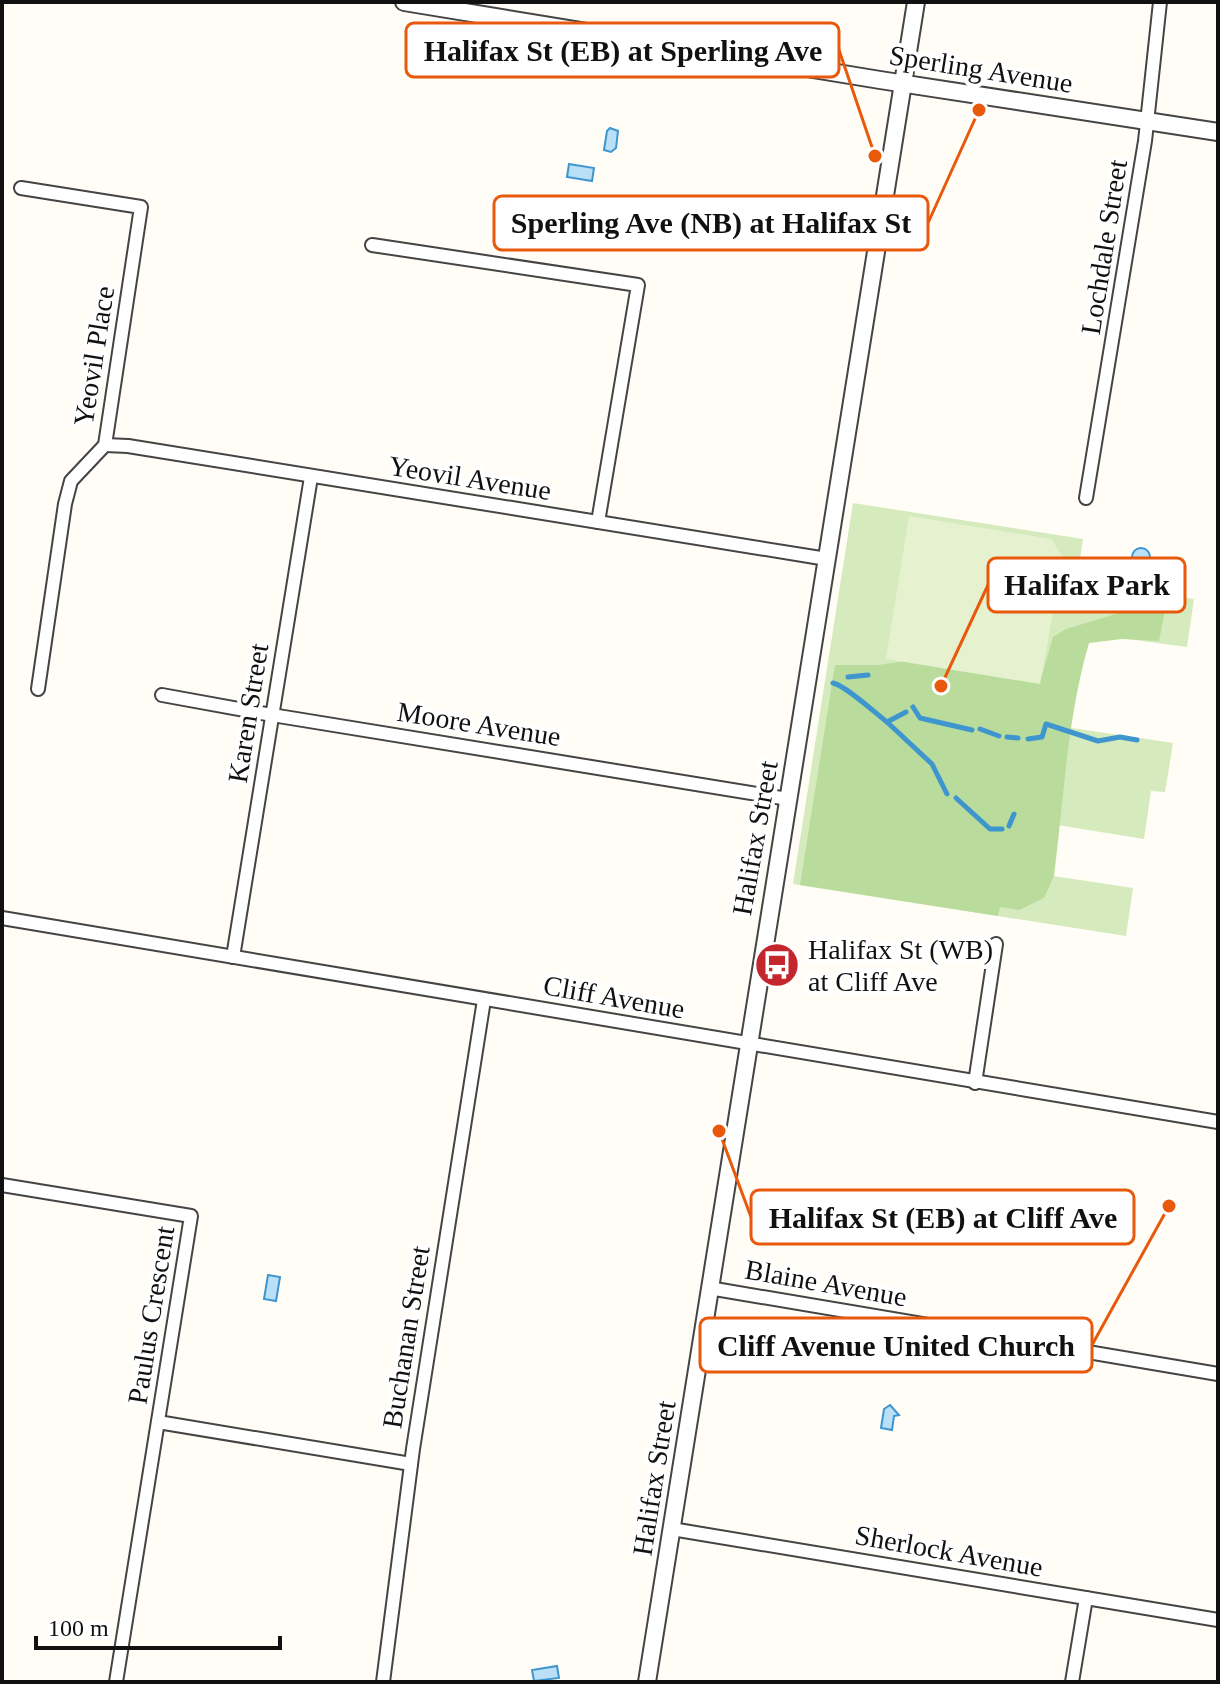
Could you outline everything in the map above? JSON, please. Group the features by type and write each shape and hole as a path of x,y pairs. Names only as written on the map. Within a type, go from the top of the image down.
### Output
{"street":[{"name":"Sperling Avenue","path":"404,2 1218,132"},
{"name":"Halifax Street","path":"647,1682 916,2"},
{"name":"Lochdale Street","path":"1086,498 1147,121 1160,2"},
{"name":"Yeovil Place","path":"21,188 141,207 105,445 71,481 38,689"},
{"path":"372,245 638,285 598,522"},
{"name":"Yeovil Avenue","path":"105,445 128,446 827,559"},
{"name":"Karen Street","path":"233,957 311,477"},
{"name":"Moore Avenue","path":"162,695 788,799"},
{"name":"Cliff Avenue","path":"2,918 1218,1122"},
{"path":"975,1083 996,944"},
{"name":"Buchanan Street","path":"383,1682 411,1464 484,1000"},
{"name":"Paulus Crescent","path":"2,1185 191,1216 158,1422"},
{"name":"Blaine Avenue","path":"709,1288 1218,1374"},
{"path":"116,1682 158,1422 411,1464"},
{"name":"Sherlock Avenue","path":"672,1529 1218,1620"},
{"path":"1072,1682 1086,1598"}],"green space":[{"path":"853,503 1083,539 1077,580 1194,599 1187,647 1069,631 1052,725 1173,743 1165,792 1151,791 1144,839 1057,825 1027,872 1133,888 1126,936 793,884"},
{"path":"909,516 1051,539 1063,557 1040,684 886,659"},
{"path":"1169,591 1159,641 1122,639 1089,643 1071,729 1054,876 1044,898 1019,910 1000,907 998,916 800,885 835,665 878,665 913,660 1015,680 1042,675 1053,637 1066,629 1119,613"}],"water":[{"path":"610,128 618,131 616,148 611,152 604,150"},
{"path":"569,164 594,168 592,181 567,177"},
{"path":"1141,548 1150,557 1141,566 1132,557"},
{"path":"268,1275 280,1277 276,1301 264,1299"},
{"path":"890,1405 899,1415 894,1416 892,1430 881,1428 884,1409"},
{"path":"557,1666 559,1678 534,1681 532,1670"}],"waterway":[{"path":"848,677 868,675"},
{"path":"833,683 887,722 906,712"},
{"path":"913,707 920,718 972,730"},
{"path":"887,722 932,764 947,794"},
{"path":"1028,739 1042,737 1046,724 1098,741 1120,737 1137,740"},
{"path":"980,729 999,736"},
{"path":"1007,737 1018,738"},
{"path":"956,798 990,829 1002,829"},
{"path":"1009,826 1014,814"}],"place":[{"name":"Sperling Ave (NB) at Halifax St","path":"979,110"},
{"name":"Halifax St (EB) at Sperling Ave","path":"875,156"},
{"name":"Halifax Park","path":"941,686"},
{"name":"Halifax St (WB) at Cliff Ave","path":"777,965"},
{"name":"Halifax St (EB) at Cliff Ave","path":"719,1131"},
{"name":"Cliff Avenue United Church","path":"1169,1206"}]}
